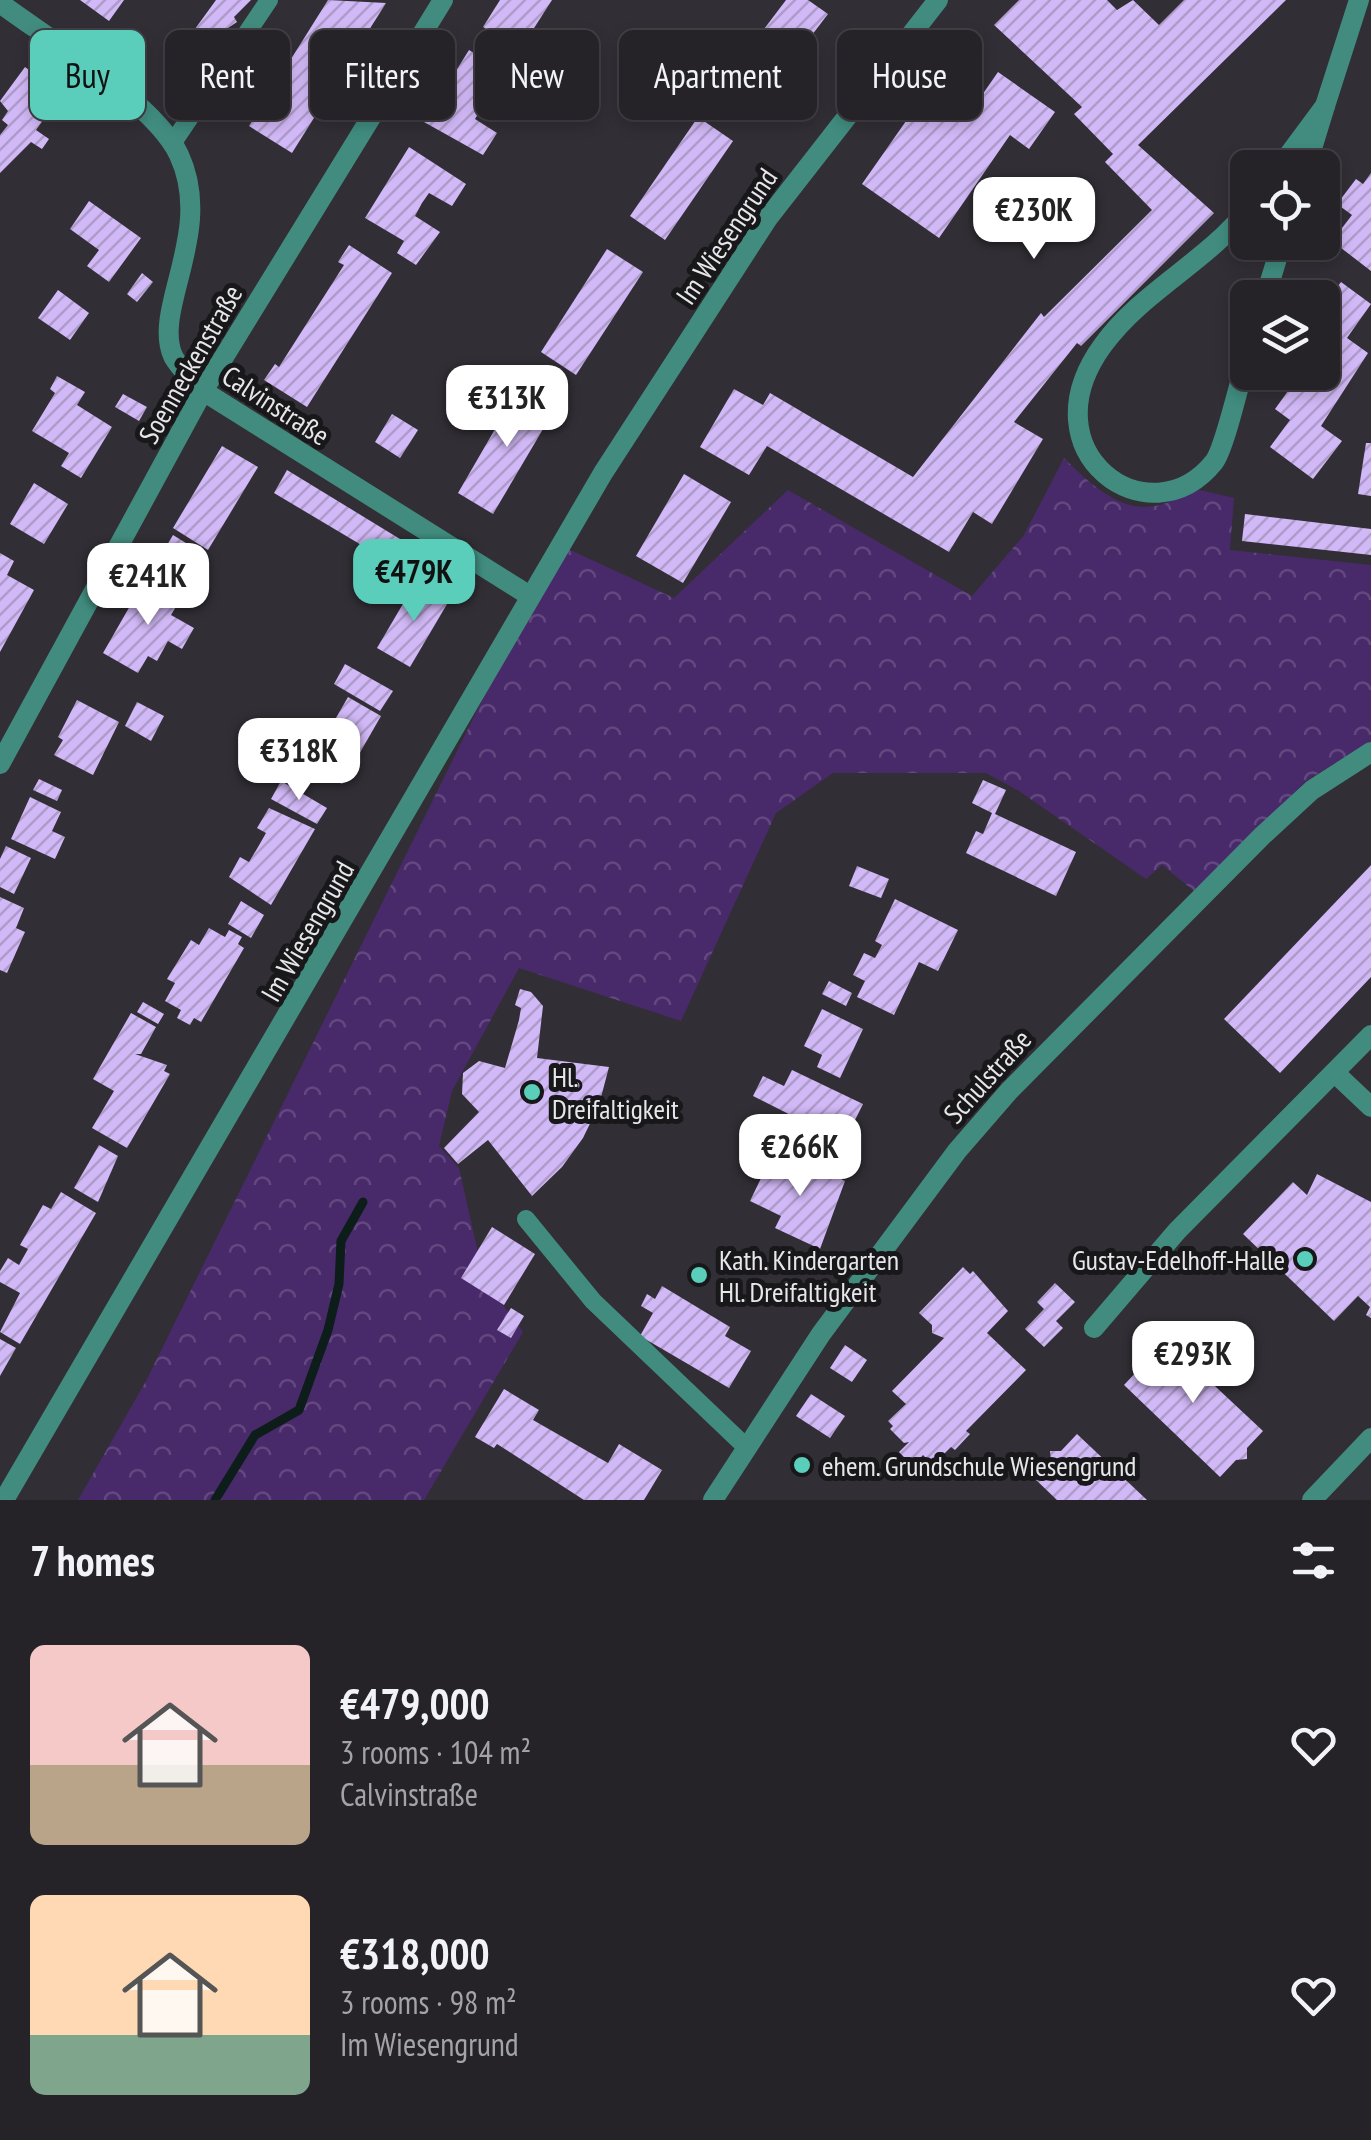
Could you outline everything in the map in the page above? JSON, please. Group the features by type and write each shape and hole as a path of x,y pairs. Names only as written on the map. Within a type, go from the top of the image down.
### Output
{"street":[{"name":"Soenneckenstraße","path":"0,764 202,392 443,0"},
{"name":"Im Wiesengrund","path":"4,1500 316,972 530,596 768,218 938,0"},
{"path":"1312,150 1359,0"},
{"name":"Calvinstraße","path":"7,10 109,82 172,144 192,198 192,235 169,327 173,356 202,392 530,596"},
{"path":"1292,150 1325,106"},
{"path":"1230,225 1161,285 1102,346 1076,400 1080,441 1097,468 1120,484 1164,493 1189,481 1215,461 1236,390"},
{"name":"Schulstraße","path":"714,1500 821,1334 956,1150 1009,1090 1288,812 1312,790 1371,752"},
{"path":"1094,1328 1177,1231 1371,1035"},
{"path":"1335,1073 1371,1107"},
{"path":"1312,1500 1371,1438"}],"lane":[{"path":"172,144 268,0"},
{"path":"526,1219 593,1301 746,1447"}],"green space":[{"path":"1064,458 1109,496 1140,507 1173,500 1192,488 1234,498 1230,550 1371,565 1371,741 1306,781 1194,891 1162,865 1146,879 1019,791 986,773 833,773 776,813 681,1021 519,968 452,1091 439,1146 459,1168 484,1279 523,1332 424,1500 78,1500 146,1381 506,652 568,549 674,598 788,490 972,596 1024,535"}],"building":[{"path":"80,0 124,0 109,21"},
{"path":"216,0 251,0 234,17 237,22 225,30 194,30"},
{"path":"328,0 386,3 369,30 310,30 313,120 292,153 249,126 253,120 290,120 290,61"},
{"path":"500,0 552,0 533,30 483,27"},
{"path":"786,0 808,0 828,14 816,30 763,30"},
{"path":"1019,0 1107,0 1117,10 1133,0 1159,25 1184,0 1286,0 1138,145 1214,213 1081,346 1077,343 1014,422 1043,439 992,524 973,512 949,552 767,446 749,475 700,447 734,389 763,405 770,393 913,477 1041,313 1044,317 1152,210 1105,162 1113,154 1074,114 1082,107 994,25"},
{"path":"469,50 475,54 475,120 497,133 483,155 424,122 455,120 455,72"},
{"path":"25,67 30,71 30,120 43,120 36,130 49,139 42,149 31,142 0,173 0,135 8,125 2,120 8,111 0,101"},
{"path":"998,72 1055,112 1029,149 1010,135 939,238 862,184 907,120 982,120 982,95"},
{"path":"696,120 702,120 733,141 665,240 630,216"},
{"path":"409,147 466,184 452,206 429,193 422,203 415,216 440,232 416,265 397,253 404,241 365,218"},
{"path":"1371,173 1371,271 1340,247 1340,231 1352,215 1340,206 1340,200 1356,179 1363,184"},
{"path":"89,201 141,238 109,282 87,266 99,250 70,229"},
{"path":"349,245 392,273 307,407 264,380 275,364 279,367 344,265 338,262"},
{"path":"607,249 643,272 576,375 541,352"},
{"path":"142,273 153,282 137,302 127,294"},
{"path":"1340,283 1371,304 1347,338 1368,353 1321,426 1342,441 1313,479 1270,447 1290,420 1275,409 1289,390 1340,390"},
{"path":"58,290 89,313 70,340 38,318"},
{"path":"57,376 85,392 77,405 112,427 81,478 61,466 69,453 32,431 55,393 50,389"},
{"path":"520,386 556,407 493,514 458,493"},
{"path":"123,394 147,407 139,421 115,407"},
{"path":"392,414 418,430 400,458 375,442"},
{"path":"1366,443 1371,443 1371,496 1358,494"},
{"path":"222,446 258,467 208,550 173,528"},
{"path":"287,470 418,550 405,571 274,493"},
{"path":"684,474 731,502 683,583 636,556"},
{"path":"34,483 68,504 44,544 10,524"},
{"path":"1245,514 1371,529 1371,555 1242,541"},
{"path":"173,535 207,556 195,577 160,557"},
{"path":"0,553 14,561 7,575 34,590 0,652"},
{"path":"146,578 181,598 171,615 194,628 182,649 168,641 157,661 148,656 138,673 103,653"},
{"path":"417,580 450,599 410,667 377,648"},
{"path":"345,664 393,691 380,711 334,684"},
{"path":"348,697 381,716 342,784 309,765"},
{"path":"77,700 119,722 93,775 54,755 63,740 58,737"},
{"path":"137,702 164,716 151,741 125,726"},
{"path":"39,779 62,790 57,801 33,790"},
{"path":"983,780 1006,790 995,814 1076,852 1056,896 966,853 976,831 983,834 992,813 972,803"},
{"path":"281,781 327,808 317,824 271,799"},
{"path":"30,797 61,812 52,831 65,837 55,859 11,839"},
{"path":"269,808 315,829 271,905 229,877 240,857 249,862 258,847 266,833 257,828"},
{"path":"6,846 31,858 14,894 0,887 0,859"},
{"path":"1371,865 1371,977 1280,1073 1224,1019"},
{"path":"857,866 889,879 881,898 849,886"},
{"path":"0,897 24,908 16,928 25,932 7,973 0,970"},
{"path":"895,899 958,930 938,971 919,962 894,1015 857,997 865,981 853,975 864,953 875,958 882,945 875,941"},
{"path":"241,901 264,915 251,938 228,924"},
{"path":"209,928 225,937 229,930 242,937 238,944 244,948 201,1022 194,1018 190,1025 177,1018 181,1010 165,1001 175,983 167,979 191,940 199,945"},
{"path":"829,981 852,993 846,1006 822,994"},
{"name":"Hl. Dreifaltigkeit","path":"520,989 531,992 543,1006 537,1058 609,1067 599,1105 583,1138 562,1167 532,1196 488,1140 458,1164 444,1148 479,1112 462,1094 463,1073 479,1061 505,1068 519,1020 521,1008 515,1005"},
{"path":"143,1002 164,1014 158,1024 137,1012"},
{"path":"822,1009 863,1029 840,1078 817,1067 822,1055 804,1046"},
{"path":"131,1013 156,1027 141,1054 135,1054 167,1065 164,1071 170,1074 127,1148 92,1128 114,1091 93,1079"},
{"path":"792,1070 863,1104 844,1142 753,1096 763,1076 784,1086"},
{"path":"99,1145 118,1156 98,1202 74,1188"},
{"path":"789,1154 845,1181 820,1249 775,1228 781,1216 750,1201 765,1170 779,1177"},
{"path":"1317,1174 1371,1202 1371,1318 1366,1315 1370,1307 1358,1296 1334,1321 1243,1234 1293,1182 1307,1195"},
{"path":"61,1192 96,1213 20,1344 0,1332 20,1293 0,1282 0,1271 8,1258 19,1265 28,1249 20,1245 43,1205 51,1209"},
{"path":"492,1227 535,1254 504,1305 461,1278"},
{"path":"963,1267 970,1274 973,1271 1008,1311 987,1333 1026,1370 966,1431 970,1434 955,1450 951,1447 933,1465 923,1455 913,1466 899,1452 909,1442 904,1443 890,1429 893,1426 888,1421 906,1404 892,1391 944,1338 932,1333 932,1325 919,1313"},
{"path":"1055,1283 1075,1302 1056,1321 1063,1328 1044,1347 1025,1329 1044,1309 1037,1302"},
{"path":"662,1286 730,1327 725,1336 751,1351 729,1388 640,1336 653,1313 641,1306 647,1294 655,1299"},
{"path":"511,1308 524,1316 511,1338 497,1330"},
{"path":"1177,1332 1195,1349 1186,1359 1263,1431 1247,1448 1247,1459 1236,1460 1220,1477 1124,1385 1140,1368 1139,1357 1150,1357"},
{"path":"0,1339 16,1348 0,1376"},
{"path":"845,1345 867,1360 852,1382 830,1368"},
{"path":"504,1389 539,1410 533,1420 608,1463 619,1444 662,1470 644,1500 584,1500 497,1444 494,1448 475,1437"},
{"path":"811,1394 845,1416 830,1438 796,1416"},
{"path":"1077,1434 1147,1500 1057,1500 1035,1479 1051,1462 1050,1451 1061,1451"}],"waterway":[{"path":"215,1500 255,1435 299,1410 328,1330 339,1284 341,1241 363,1202"}],"place":[{"name":"Hl. Dreifaltigkeit","path":"532,1092"},
{"name":"Gustav-Edelhoff-Halle","path":"1305,1259"},
{"name":"Kath. Kindergarten Hl. Dreifaltigkeit","path":"699,1275"},
{"name":"ehem. Grundschule Wiesengrund","path":"802,1465"}]}
